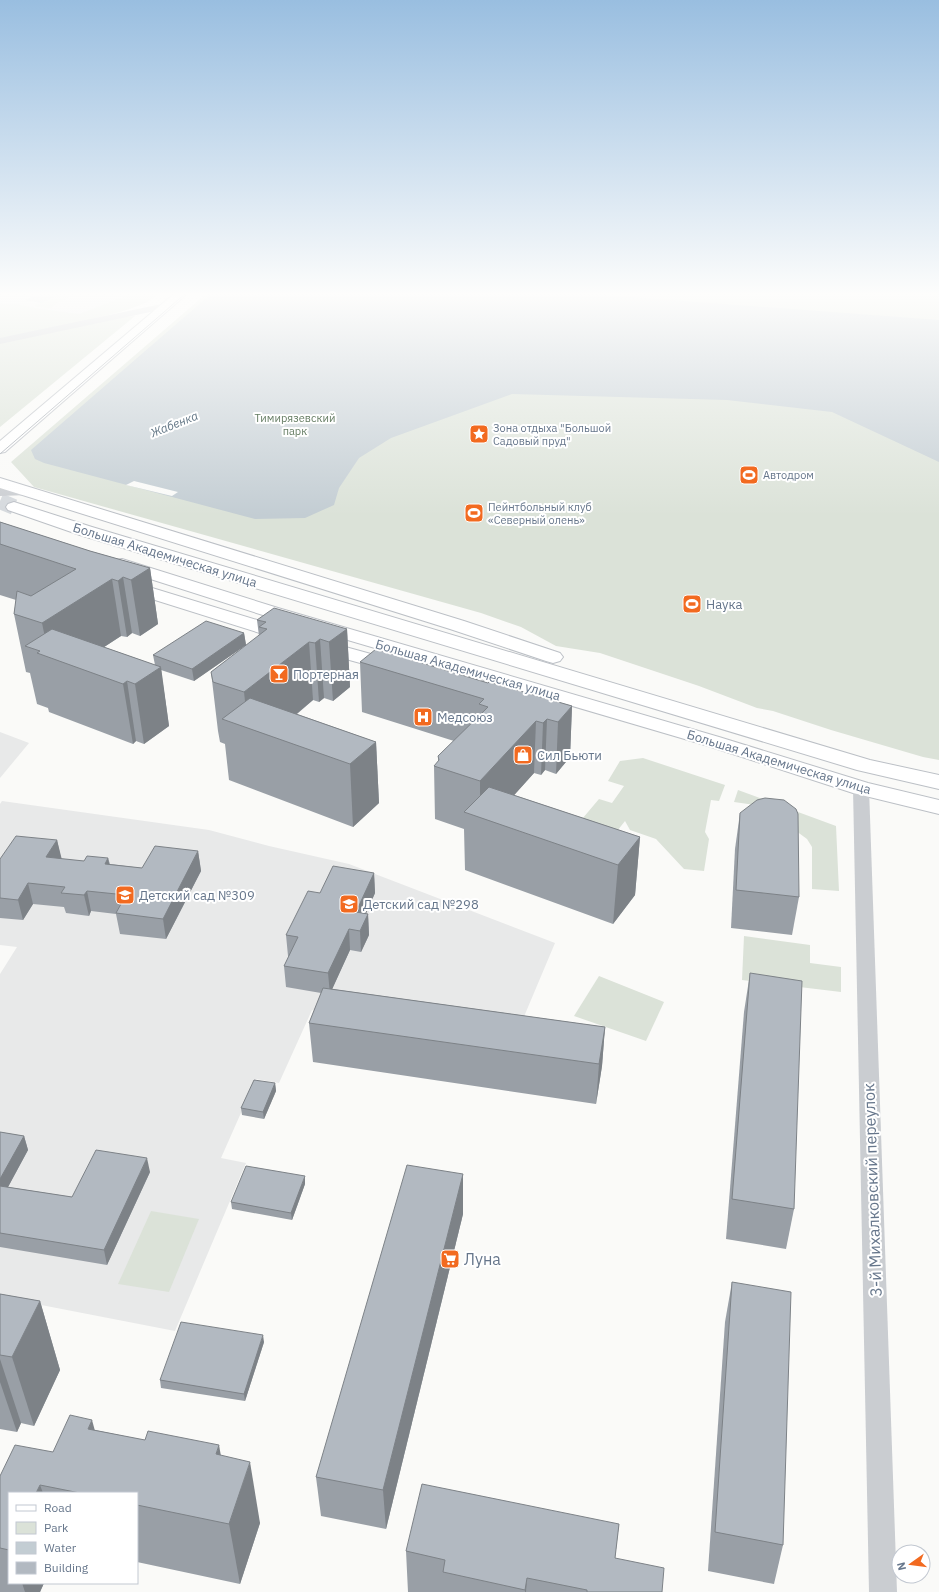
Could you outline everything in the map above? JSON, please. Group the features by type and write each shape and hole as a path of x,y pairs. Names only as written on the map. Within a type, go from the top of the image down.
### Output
{"main road":[{"path":"2,449 96,367"},
{"name":"Большая Академическая улица","path":"0,483 19,499 86,531 865,765 939,782"},
{"name":"Большая Академическая улица","path":"107,559 272,612 465,670 712,741 861,788 939,807"},
{"path":"108,579 356,657 516,696 712,741"}],"street":[{"path":"0,492 19,499"},
{"name":"3-й Михалковский переулок","path":"861,788 883,1592"}],"shaded area":[{"path":"0,732 29,743 0,778"},
{"path":"2,801 209,830 269,846 349,864 555,943 515,1038 312,1010 279,1083 256,1079 221,1158 246,1163 175,1331 0,1297 0,974 17,947 0,945 0,804"}],"green space":[{"path":"0,367 73,367 0,427"},
{"name":"Тимирязевский парк","path":"121,367 939,367 939,760 923,757 831,730 773,711 757,708 699,686 600,653 556,646 521,627 481,613 34,487 11,462"},
{"path":"643,758 725,785 719,801 711,800 705,832 709,839 704,871 684,869 656,839 630,830 625,821 602,850 577,825 599,799 612,803 624,786 608,781 620,761"},
{"path":"738,790 836,826 839,891 812,889 812,847 807,839 762,806 734,802"},
{"path":"744,936 810,945 810,963 841,967 841,992 742,980"},
{"path":"599,976 664,1002 646,1041 574,1016"},
{"path":"151,1211 199,1219 169,1292 118,1284"}],"water":[{"name":"Жабенка","path":"126,367 939,367 939,462 832,412 727,400 512,394 391,438 359,458 339,488 334,505 305,518 255,519 44,463 35,459 31,450"}],"pier":[{"path":"134,481 178,492 172,496 126,485"}],"building":[{"path":"0,522 90,551 150,568 131,580 123,577 118,581 112,579 42,623 14,614 17,591 31,596 76,569 0,544"},
{"path":"274,608 347,629 329,642 320,639 315,643 309,642 244,692 213,682 211,672 267,629 259,627 266,622 257,620"},
{"path":"206,621 244,633 192,669 153,655"},
{"path":"52,629 161,667 135,684 127,681 123,684 37,653 40,651 25,646"},
{"path":"376,649 488,683 489,682 572,706 558,722 547,719 543,723 536,721 480,781 434,766 439,760 438,756 488,707 479,704 484,699 360,662"},
{"path":"250,698 376,742 350,764 222,719"},
{"path":"489,787 640,837 618,865 464,812"},
{"path":"765,798 784,800 796,809 798,814 799,897 736,890 740,813 757,800"},
{"path":"16,836 57,840 46,857 84,861 87,856 108,858 105,864 142,868 155,846 198,851 163,919 116,913 126,895 87,891 84,895 61,893 65,887 28,883 18,900 0,898 0,859"},
{"path":"333,866 374,873 356,912 368,914 360,931 349,929 328,973 284,966 298,937 286,935 308,891 320,893"},
{"path":"750,973 802,981 794,1209 732,1199"},
{"path":"323,988 605,1027 599,1064 309,1023"},
{"path":"254,1080 275,1083 263,1112 241,1108"},
{"path":"0,1132 24,1136 0,1179"},
{"path":"96,1150 147,1158 104,1250 0,1233 0,1186 72,1197"},
{"path":"407,1165 463,1174 383,1490 316,1477"},
{"path":"246,1166 305,1176 291,1213 231,1202"},
{"path":"732,1282 791,1292 783,1545 715,1532"},
{"path":"0,1294 40,1301 12,1357 0,1355"},
{"path":"181,1322 263,1335 244,1394 160,1380"},
{"path":"70,1415 92,1420 88,1429 145,1440 148,1431 219,1445 216,1454 250,1462 229,1524 138,1505 138,1492 75,1492 40,1485 36,1492 8,1492 8,1550 0,1548 0,1476 15,1445 53,1452"},
{"path":"422,1484 619,1524 615,1558 664,1568 662,1592 587,1592 587,1590 527,1578 525,1590 443,1572 445,1560 406,1551"}],"tunnel":[{"path":"0,501 14,507"}],"tram line":[{"path":"0,454 100,367"}],"place":[{"name":"Зона отдыха \"Большой Садовый пруд\"","path":"479,434"},
{"name":"Автодром","path":"749,475"},
{"name":"Пейнтбольный клуб «Северный олень»","path":"474,513"},
{"name":"Наука","path":"692,604"},
{"name":"Портерная","path":"279,674"},
{"name":"Медсоюз","path":"423,717"},
{"name":"Сил Бьюти","path":"523,755"},
{"name":"Детский сад №309","path":"125,895"},
{"name":"Детский сад №298","path":"349,904"},
{"name":"Луна","path":"450,1259"}]}
